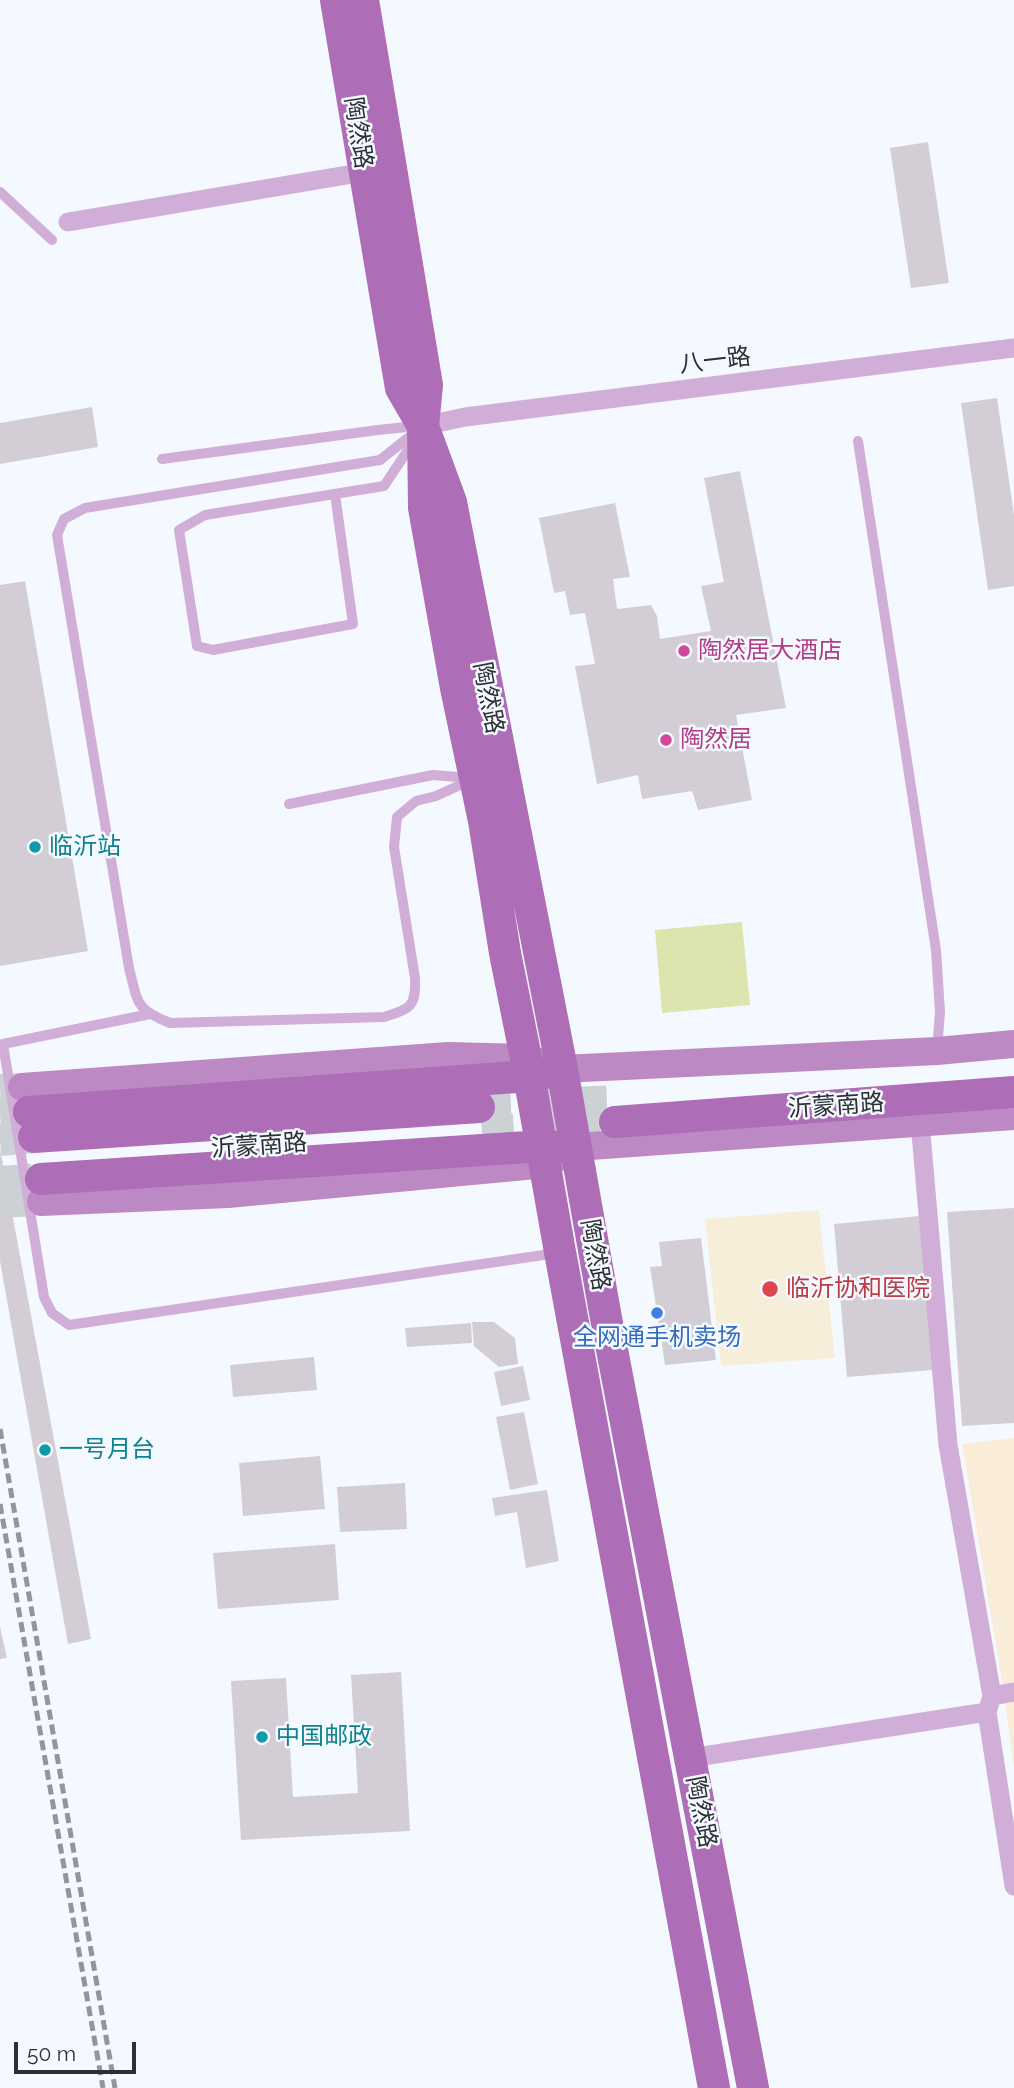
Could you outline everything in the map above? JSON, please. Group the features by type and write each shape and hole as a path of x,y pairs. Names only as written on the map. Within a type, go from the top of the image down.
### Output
{"main road":[{"name":"陶然路","path":"336,0 401,388 424,426 451,502 562,1069 753,2088"},
{"name":"陶然路","path":"363,0 427,385 424,508 484,821 505,953 714,2088"},
{"path":"34,1146 528,1067 562,1069"},
{"name":"沂蒙南路","path":"1014,1072 616,1112 1014,1092"},
{"name":"沂蒙南路","path":"34,1146 481,1119"},
{"path":"34,1146 544,1155 576,1147"}],"street":[{"path":"68,222 365,172"},
{"name":"八一路","path":"424,426 465,417 1014,348"},
{"path":"562,1069 937,1051 1014,1044"},
{"path":"576,1147 1014,1116"},
{"path":"920,1122 948,1446 989,1704 1014,1886"},
{"path":"690,1758 989,1704 1014,1692"}],"lane":[{"path":"0,192 52,240"},
{"path":"162,459 424,426"},
{"path":"335,494 354,624 213,650 197,646 179,530 205,515 384,486 424,426"},
{"path":"424,426 380,460 86,508 64,519 57,535 129,968 138,1003 150,1014 170,1023 384,1017 406,1010 415,997 415,978 394,847 397,817 416,802 436,796 474,778"},
{"path":"858,441 936,950 940,1012 937,1051"},
{"path":"289,804 433,775 474,778"},
{"path":"150,1014 3,1044 44,1297 52,1313 69,1325 560,1252"}],"shaded area":[{"name":"临沂协和医院","path":"819,1210 835,1358 721,1366 705,1219"},
{"path":"1014,1438 1014,1769 962,1444"}],"green space":[{"path":"742,922 750,1005 662,1013 655,930"}],"building":[{"path":"928,142 949,283 911,288 890,148"},
{"path":"997,398 1014,515 1014,586 988,590 961,403"},
{"path":"92,407 98,447 0,464 0,423"},
{"name":"陶然居大酒店","path":"740,471 786,708 736,715 752,800 698,810 692,791 642,799 638,775 597,784 575,666 595,664 585,613 570,615 565,591 554,593 539,518 615,503 630,577 613,579 617,609 651,605 657,616 660,639 711,631 701,586 724,582 704,478"},
{"name":"临沂站","path":"25,581 88,951 0,966 0,585"},
{"name":"一号月台","path":"0,1148 91,1639 68,1644 0,1261"},
{"path":"1014,1208 1014,1423 962,1426 947,1212"},
{"path":"920,1216 933,1370 847,1377 834,1224"},
{"path":"701,1238 716,1360 665,1365 650,1267 662,1266 659,1242"},
{"path":"472,1322 494,1322 515,1338 518,1364 499,1367 474,1346"},
{"path":"471,1323 472,1343 407,1347 405,1328"},
{"path":"314,1357 317,1390 233,1397 230,1365"},
{"path":"523,1366 530,1400 501,1406 494,1372"},
{"path":"524,1412 538,1484 510,1490 496,1417"},
{"path":"320,1456 325,1509 243,1516 239,1463"},
{"path":"405,1483 407,1529 340,1532 337,1487"},
{"path":"547,1490 559,1561 526,1568 517,1512 495,1516 492,1498"},
{"path":"335,1544 339,1600 218,1609 213,1553"},
{"path":"0,1627 7,1658 0,1659"},
{"name":"中国邮政","path":"401,1672 410,1831 241,1840 231,1681 286,1678 293,1797 358,1793 351,1675"}],"tunnel":[{"path":"0,1088 22,1087"},
{"path":"479,1107 616,1101"},
{"path":"0,1114 29,1112"},
{"path":"482,1132 600,1123"},
{"path":"0,1140 34,1137"},
{"path":"0,1182 41,1179"},
{"path":"0,1204 41,1202"}],"railway":[{"path":"0,1429 115,2088"},
{"path":"0,1504 103,2088"}],"place":[{"name":"陶然居大酒店","path":"684,651"},
{"name":"陶然居","path":"666,740"},
{"name":"临沂站","path":"35,847"},
{"name":"临沂协和医院","path":"770,1289"},
{"name":"全网通手机卖场","path":"657,1313"},
{"name":"一号月台","path":"45,1450"},
{"name":"中国邮政","path":"262,1737"}]}
